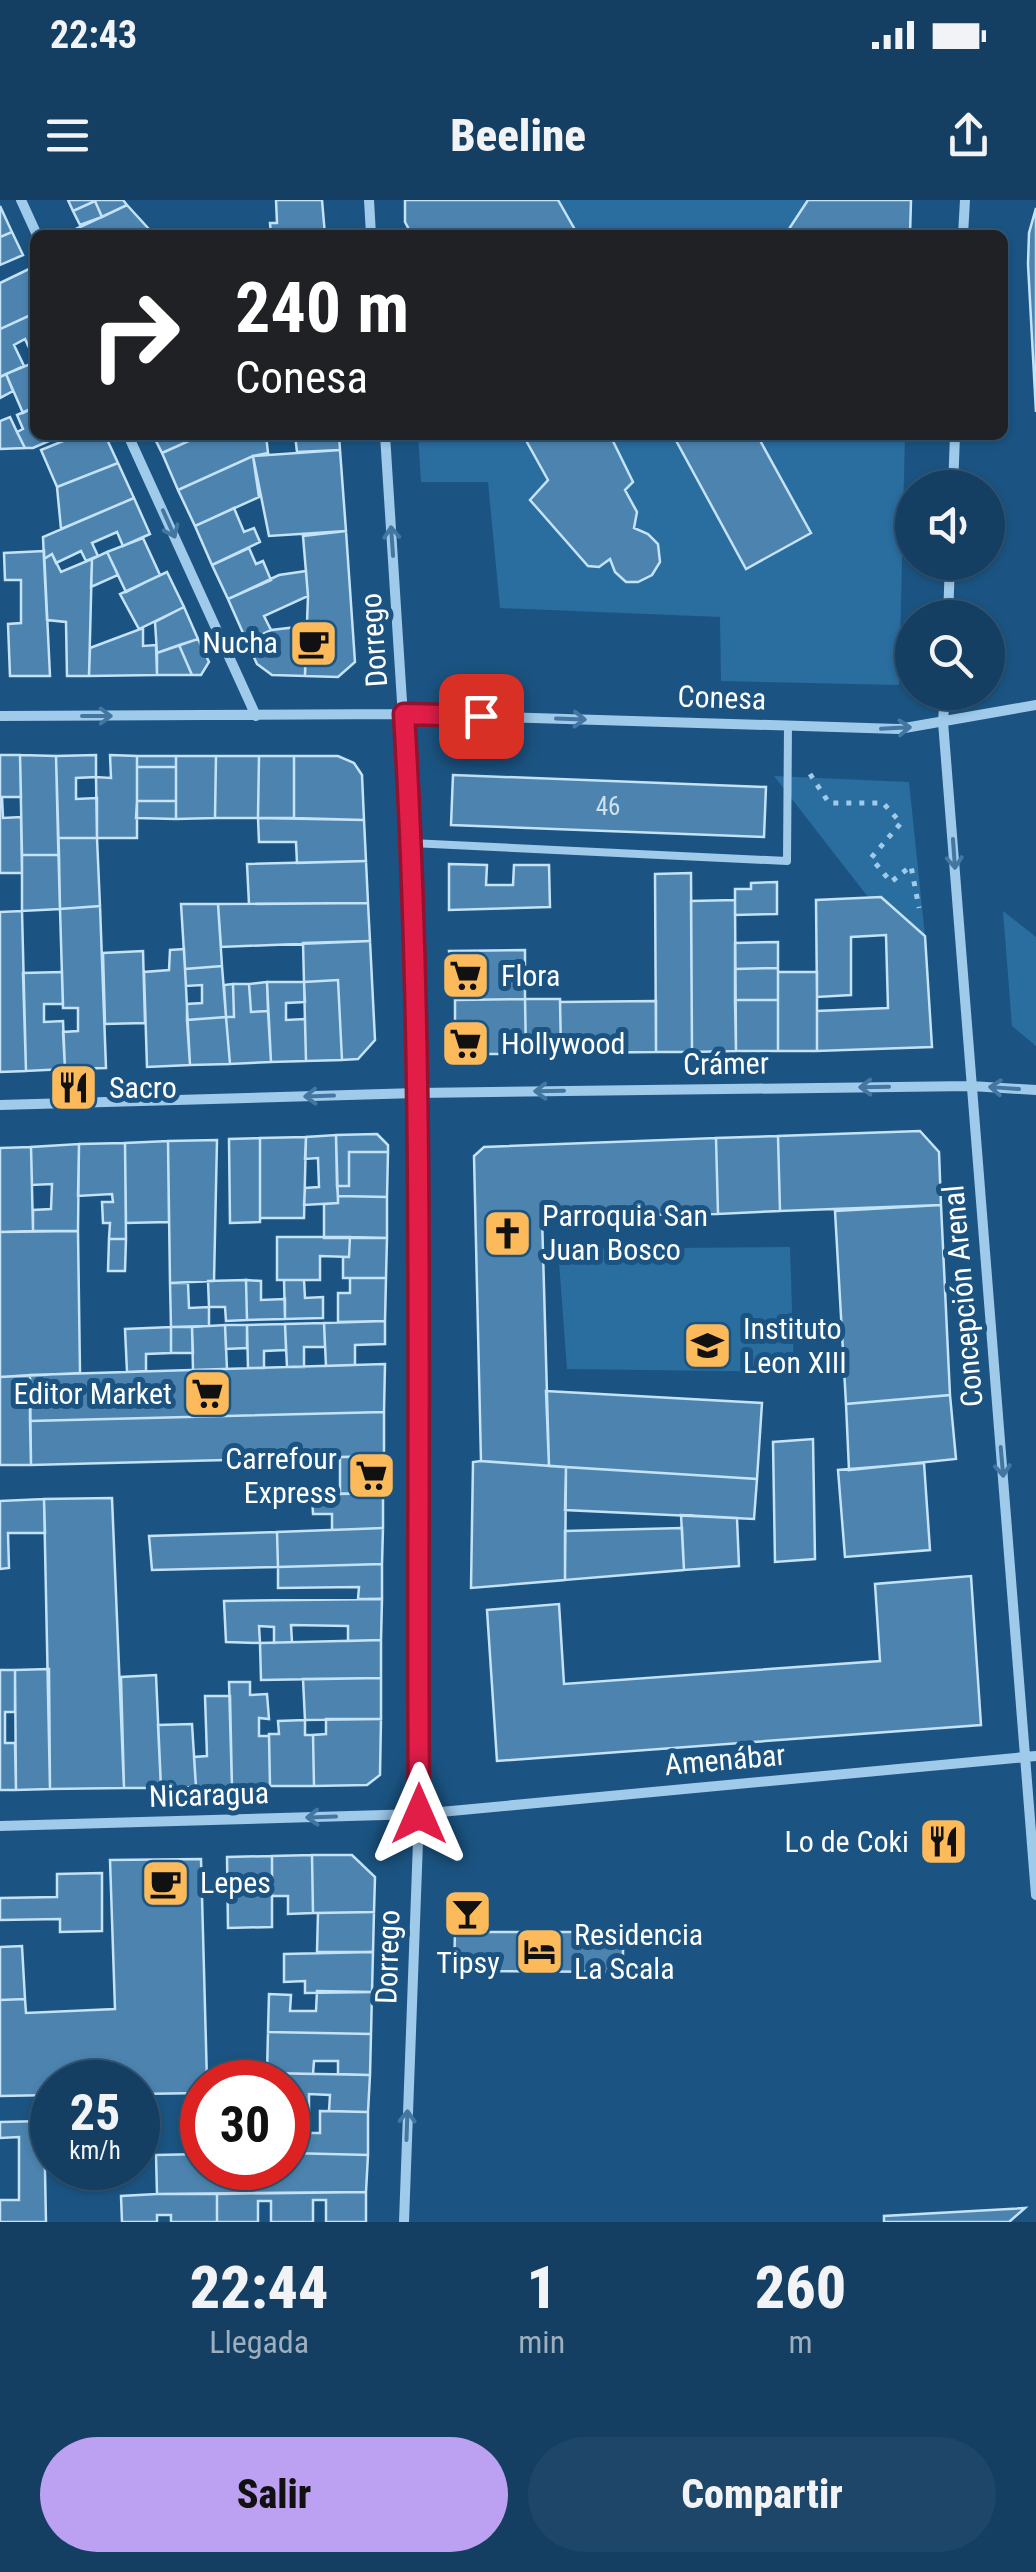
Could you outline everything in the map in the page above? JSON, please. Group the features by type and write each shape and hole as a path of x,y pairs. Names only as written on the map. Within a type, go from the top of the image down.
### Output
{"street":[{"path":"22,200 35,230"},
{"path":"369,200 372,230"},
{"path":"963,230 964,200"},
{"path":"130,440 256,716"},
{"name":"Dorrego","path":"385,440 411,843 417,1093 419,1814 404,2222"},
{"path":"954,470 956,440"},
{"name":"Conesa","path":"0,716 404,714 898,729 1036,705"},
{"name":"Concepción Arenal","path":"944,710 972,1086 1031,1757 1036,1894"},
{"name":"Crámer","path":"0,1106 417,1093 972,1086 1036,1090"},
{"name":"Amenábar","path":"419,1814 1031,1757"},
{"name":"Nicaragua","path":"0,1826 419,1814"}],"lane":[{"path":"411,843 787,861 788,725"}],"path":[{"path":"810,726 810,777 830,803 883,803 902,823 870,858 891,882 911,866 919,908"}],"shaded area":[{"path":"558,200 808,200 788,230 575,230"},
{"path":"418,440 526,440 548,480 530,501 588,566 599,567 610,559 615,572 626,582 652,575 660,562 658,544 634,528 625,490 633,481 612,440 676,440 747,568 811,533 760,440 905,440 904,470 895,470 895,580 902,580 901,600 895,600 895,685 721,681 720,617 500,608 488,482 421,482"},
{"path":"774,776 909,782 925,936 881,897 868,897"},
{"path":"1003,911 1036,937 1036,1046 1012,1026"},
{"path":"790,1247 794,1372 567,1369 558,1249"}],"building":[{"path":"68,200 123,200 127,205 102,217 95,201 73,211"},
{"path":"276,200 322,200 325,230 271,230 270,223 277,223"},
{"path":"405,200 558,200 575,230 409,230 405,222"},
{"path":"808,200 911,200 910,230 788,230"},
{"path":"95,201 102,217 80,225 73,211"},
{"path":"127,205 148,228 144,230 74,230"},
{"path":"0,206 12,232 0,237"},
{"path":"1036,208 1036,412 1028,264 1029,233"},
{"path":"12,232 23,255 0,265 0,237"},
{"path":"30,271 30,315 0,329 0,283"},
{"path":"30,315 30,350 25,339 14,345 24,366 0,377 0,329"},
{"path":"30,364 30,410 23,413 6,374"},
{"path":"6,374 13,391 0,398 0,377"},
{"path":"30,409 30,440 51,440 25,448 17,432 23,429 17,415"},
{"path":"10,417 25,448 0,449 0,421"},
{"path":"66,440 107,440 118,463 57,487 41,450"},
{"path":"156,440 191,440 162,453"},
{"path":"191,440 267,440 268,453 178,490 162,453"},
{"path":"296,440 339,440 340,450 297,452"},
{"path":"526,440 612,440 633,482 625,490 637,512 634,528 658,544 660,562 652,575 638,582 626,582 615,572 610,559 599,567 588,566 530,500 548,480"},
{"path":"676,440 760,440 811,533 746,569"},
{"path":"340,450 346,531 269,536 253,456"},
{"path":"253,456 259,497 195,526 178,490"},
{"path":"118,463 134,498 61,529 57,487"},
{"path":"134,498 150,534 123,546 117,532 92,543 98,556 86,561 81,551 56,563 52,554 44,559 43,537"},
{"path":"234,508 244,532 254,528 260,542 212,565 195,526"},
{"path":"346,531 355,662 338,677 305,676 308,596 303,536"},
{"path":"143,538 160,575 126,592 107,552"},
{"path":"249,548 256,564 263,561 271,580 228,599 212,565"},
{"path":"44,551 50,676 10,676 8,624 21,623 21,580 5,580 4,553"},
{"path":"107,552 118,575 91,587 92,559"},
{"path":"52,554 61,572 92,559 89,676 67,676 66,622 47,620 44,559"},
{"path":"306,571 308,596 264,616 271,630 247,642 228,599 279,575"},
{"path":"167,572 184,607 139,629 120,594"},
{"path":"184,607 198,639 157,653 155,622"},
{"path":"306,626 305,676 272,675 257,664 247,642 271,630"},
{"path":"143,628 143,646 156,645 157,675 89,676 90,648"},
{"path":"198,639 209,662 201,675 192,675 179,645"},
{"path":"179,645 192,675 157,675 157,653"},
{"path":"0,755 20,755 21,797 2,797 3,818 21,817 22,873 0,873"},
{"path":"20,755 56,756 59,855 22,855"},
{"path":"96,755 96,777 76,778 76,799 97,798 97,838 58,838 56,756"},
{"path":"110,755 137,756 137,838 97,838 96,777 111,778"},
{"path":"137,756 176,756 176,767 137,767"},
{"path":"176,756 216,756 215,818 176,819"},
{"path":"216,756 259,756 258,818 215,818"},
{"path":"259,756 294,756 294,818 258,818"},
{"path":"294,756 338,756 354,763 362,775 364,820 294,818"},
{"path":"137,767 176,767 176,801 137,801"},
{"path":"453,775 766,787 764,837 451,825"},
{"path":"137,801 176,801 176,819 136,818"},
{"path":"258,818 364,820 366,861 297,863 296,842 259,842"},
{"path":"58,838 97,838 100,906 60,909"},
{"path":"22,855 59,855 60,909 22,911"},
{"path":"366,861 368,903 249,904 247,864"},
{"path":"449,864 487,865 486,885 513,885 514,865 549,865 550,907 449,910"},
{"path":"691,873 692,1052 656,1052 655,874"},
{"path":"777,882 777,914 735,915 735,889 751,889 751,883"},
{"path":"881,897 925,936 932,1047 817,1051 817,1011 888,1008 886,935 851,937 851,995 817,997 816,900"},
{"path":"735,900 736,1051 692,1052 691,901"},
{"path":"368,903 370,941 221,947 218,904"},
{"path":"181,904 218,904 222,966 185,969"},
{"path":"100,906 106,1068 65,1069 63,1032 78,1031 78,1008 63,1008 60,909"},
{"path":"22,911 26,1071 0,1072 0,912"},
{"path":"370,941 375,1040 358,1059 342,1060 338,980 304,982 303,943"},
{"path":"778,942 778,968 735,969 735,943"},
{"path":"184,949 190,1065 147,1067 144,972 169,970 170,950"},
{"path":"525,950 525,999 455,1000 449,951"},
{"path":"143,951 145,1023 105,1024 103,953"},
{"path":"222,966 226,1017 187,1020 187,1004 202,1003 202,985 186,986 185,969"},
{"path":"778,968 778,1000 735,1000 735,969"},
{"path":"62,972 63,1004 44,1004 44,1022 63,1021 65,1069 26,1071 23,973"},
{"path":"778,972 817,972 817,1051 778,1051"},
{"path":"338,980 342,1060 306,1061 304,982"},
{"path":"267,982 304,982 305,1002 286,1003 286,1020 305,1019 306,1061 271,1062"},
{"path":"267,982 268,1011 251,1012 249,984"},
{"path":"233,984 249,984 251,1012 268,1011 271,1062 230,1064 226,1017 234,1017"},
{"path":"233,984 234,1017 226,1017 224,985"},
{"path":"525,999 526,1054 464,1054 455,1049 455,1000"},
{"path":"525,999 560,999 561,1053 526,1054"},
{"path":"735,1000 778,1000 778,1051 736,1051"},
{"path":"656,1001 656,1052 561,1053 560,1002"},
{"path":"226,1017 230,1064 190,1065 187,1020"},
{"path":"920,1131 939,1152 941,1205 780,1211 778,1136"},
{"path":"377,1134 388,1145 388,1152 349,1152 349,1186 337,1186 336,1135"},
{"path":"336,1135 338,1203 304,1205 305,1188 319,1187 318,1158 305,1159 306,1137"},
{"path":"778,1136 780,1211 718,1214 716,1138"},
{"path":"306,1137 304,1218 260,1218 260,1138"},
{"path":"260,1138 260,1222 230,1223 229,1139"},
{"path":"716,1138 718,1214 542,1216 549,1466 481,1461 474,1156 484,1147"},
{"path":"217,1140 214,1281 170,1283 168,1141"},
{"path":"168,1141 169,1222 126,1223 125,1143"},
{"path":"125,1143 126,1239 109,1239 110,1223 103,1223 102,1202 113,1202 112,1194 78,1196 79,1144"},
{"path":"79,1144 78,1231 33,1231 33,1210 51,1209 52,1184 32,1185 31,1147"},
{"path":"31,1147 33,1231 0,1232 0,1148"},
{"path":"349,1152 388,1152 387,1197 338,1196 337,1186 349,1186"},
{"path":"338,1196 387,1197 387,1238 324,1238 324,1204 338,1203"},
{"path":"941,1205 950,1395 846,1404 835,1211"},
{"path":"78,1231 80,1373 0,1377 0,1232"},
{"path":"277,1237 350,1237 349,1257 320,1256 320,1280 277,1280"},
{"path":"350,1237 387,1238 386,1278 343,1278 343,1257 349,1257"},
{"path":"109,1239 126,1239 125,1271 108,1271"},
{"path":"350,1278 386,1278 385,1321 338,1322 338,1293 350,1293"},
{"path":"246,1280 261,1281 261,1300 285,1299 285,1319 247,1320"},
{"path":"246,1280 247,1320 226,1321 225,1307 209,1307 208,1281"},
{"path":"284,1280 304,1280 305,1298 323,1297 323,1318 285,1319"},
{"path":"170,1283 188,1283 189,1308 209,1307 209,1326 171,1327"},
{"path":"385,1321 385,1344 355,1345 355,1365 326,1366 324,1323"},
{"path":"324,1323 325,1347 304,1347 304,1367 287,1367 285,1324"},
{"path":"285,1324 286,1350 264,1351 264,1368 248,1368 247,1325"},
{"path":"225,1325 247,1325 247,1348 226,1349"},
{"path":"225,1325 227,1369 193,1370 192,1327"},
{"path":"171,1327 192,1327 193,1353 171,1353"},
{"path":"171,1327 171,1353 146,1354 146,1371 127,1372 125,1329"},
{"name":"Editor Market","path":"385,1364 384,1412 30,1421 30,1375"},
{"path":"30,1375 31,1465 0,1465 0,1377"},
{"path":"546,1391 762,1403 757,1479 549,1466"},
{"path":"950,1395 956,1459 849,1470 846,1404"},
{"path":"384,1412 384,1456 31,1465 30,1421"},
{"path":"813,1439 815,1559 775,1562 773,1442"},
{"path":"384,1456 383,1493 340,1494 340,1457"},
{"path":"473,1462 566,1467 565,1580 471,1588"},
{"path":"924,1463 930,1550 845,1557 838,1470"},
{"path":"566,1467 757,1479 754,1519 565,1510"},
{"path":"383,1493 383,1528 332,1530 332,1514 313,1514 312,1494"},
{"path":"112,1498 124,1788 50,1789 44,1499"},
{"path":"44,1499 45,1533 8,1533 9,1568 0,1569 0,1501"},
{"path":"681,1515 737,1518 739,1566 684,1570"},
{"path":"383,1528 382,1564 278,1567 277,1532"},
{"path":"682,1528 684,1570 565,1580 565,1531"},
{"path":"277,1532 278,1567 152,1570 149,1536"},
{"path":"382,1564 382,1599 358,1599 359,1587 278,1588 278,1567"},
{"path":"971,1576 981,1725 497,1761 487,1610 559,1604 564,1684 880,1661 875,1584"},
{"path":"382,1599 381,1640 348,1641 348,1626 291,1625 292,1642 274,1643 274,1627 259,1626 260,1643 226,1642 224,1601"},
{"path":"381,1640 381,1678 261,1680 260,1643"},
{"path":"49,1669 50,1789 16,1790 15,1670"},
{"path":"0,1670 15,1670 15,1712 5,1712 5,1743 15,1743 16,1790 0,1790"},
{"path":"156,1675 161,1788 124,1788 121,1677"},
{"path":"381,1678 381,1719 305,1720 303,1679"},
{"path":"229,1682 250,1682 250,1695 267,1694 269,1719 259,1718 259,1736 269,1736 270,1786 232,1787"},
{"path":"205,1696 230,1696 232,1787 196,1787 194,1757 207,1756"},
{"path":"326,1719 381,1719 380,1775 367,1785 314,1786 313,1735 326,1734"},
{"path":"305,1720 305,1735 313,1735 314,1786 270,1786 269,1734 279,1734 278,1721"},
{"path":"192,1724 196,1787 161,1788 158,1725"},
{"path":"312,1855 313,1913 288,1914 288,1896 272,1896 272,1856"},
{"path":"312,1855 352,1855 375,1877 374,1912 313,1913"},
{"path":"272,1856 272,1927 228,1928 227,1857"},
{"path":"201,1859 206,2060 180,2060 180,2093 160,2094 160,2060 30,2060 30,2095 0,2096 0,2000 25,1999 26,2013 115,2009 110,1860"},
{"path":"102,1873 102,1931 60,1932 60,1919 0,1920 0,1898 57,1897 57,1874"},
{"path":"374,1912 373,1952 317,1952 318,1913"},
{"name":"Residencia La Scala","path":"455,1932 623,1932 623,1972 454,1971"},
{"path":"22,1946 25,1999 0,2000 0,1947"},
{"path":"373,1952 372,1992 305,1993 305,1981 284,1982 284,1954"},
{"path":"317,1991 372,1992 371,2034 268,2032 269,1994 291,1995 290,2011 316,2011"},
{"path":"268,2032 371,2034 370,2075 338,2074 338,2061 314,2061 313,2074 310,2060 267,2060"},
{"path":"310,2074 370,2075 368,2112 329,2111 330,2095 310,2094"},
{"path":"320,2111 368,2112 368,2155 310,2154 310,2133 320,2133"},
{"path":"30,2121 30,2190 45,2190 46,2222 0,2222 0,2200 19,2200 19,2137 0,2138 0,2122"},
{"path":"180,2154 180,2190 310,2190 310,2154 368,2155 366,2192 157,2194 160,2155"},
{"path":"366,2192 366,2222 326,2222 326,2200 313,2200 313,2222 271,2222 271,2201 258,2201 258,2222 217,2222 217,2194"},
{"path":"217,2194 217,2222 171,2222 171,2215 157,2215 157,2222 122,2222 121,2196"},
{"path":"1025,2208 1009,2222 884,2222 884,2216"}],"place":[{"name":"Nucha","path":"313,643"},
{"name":"Flora","path":"466,976"},
{"name":"Hollywood","path":"466,1044"},
{"name":"Sacro","path":"74,1088"},
{"name":"Parroquia San Juan Bosco","path":"507,1233"},
{"name":"Instituto Leon XIII","path":"708,1346"},
{"name":"Editor Market","path":"207,1394"},
{"name":"Carrefour Express","path":"372,1476"},
{"name":"Lo de Coki","path":"944,1842"},
{"name":"Lepes","path":"165,1883"},
{"name":"Tipsy","path":"468,1914"},
{"name":"Residencia La Scala","path":"539,1952"}],"route":[{"path":"419,1814 417,1093 404,714 481,716"}]}
